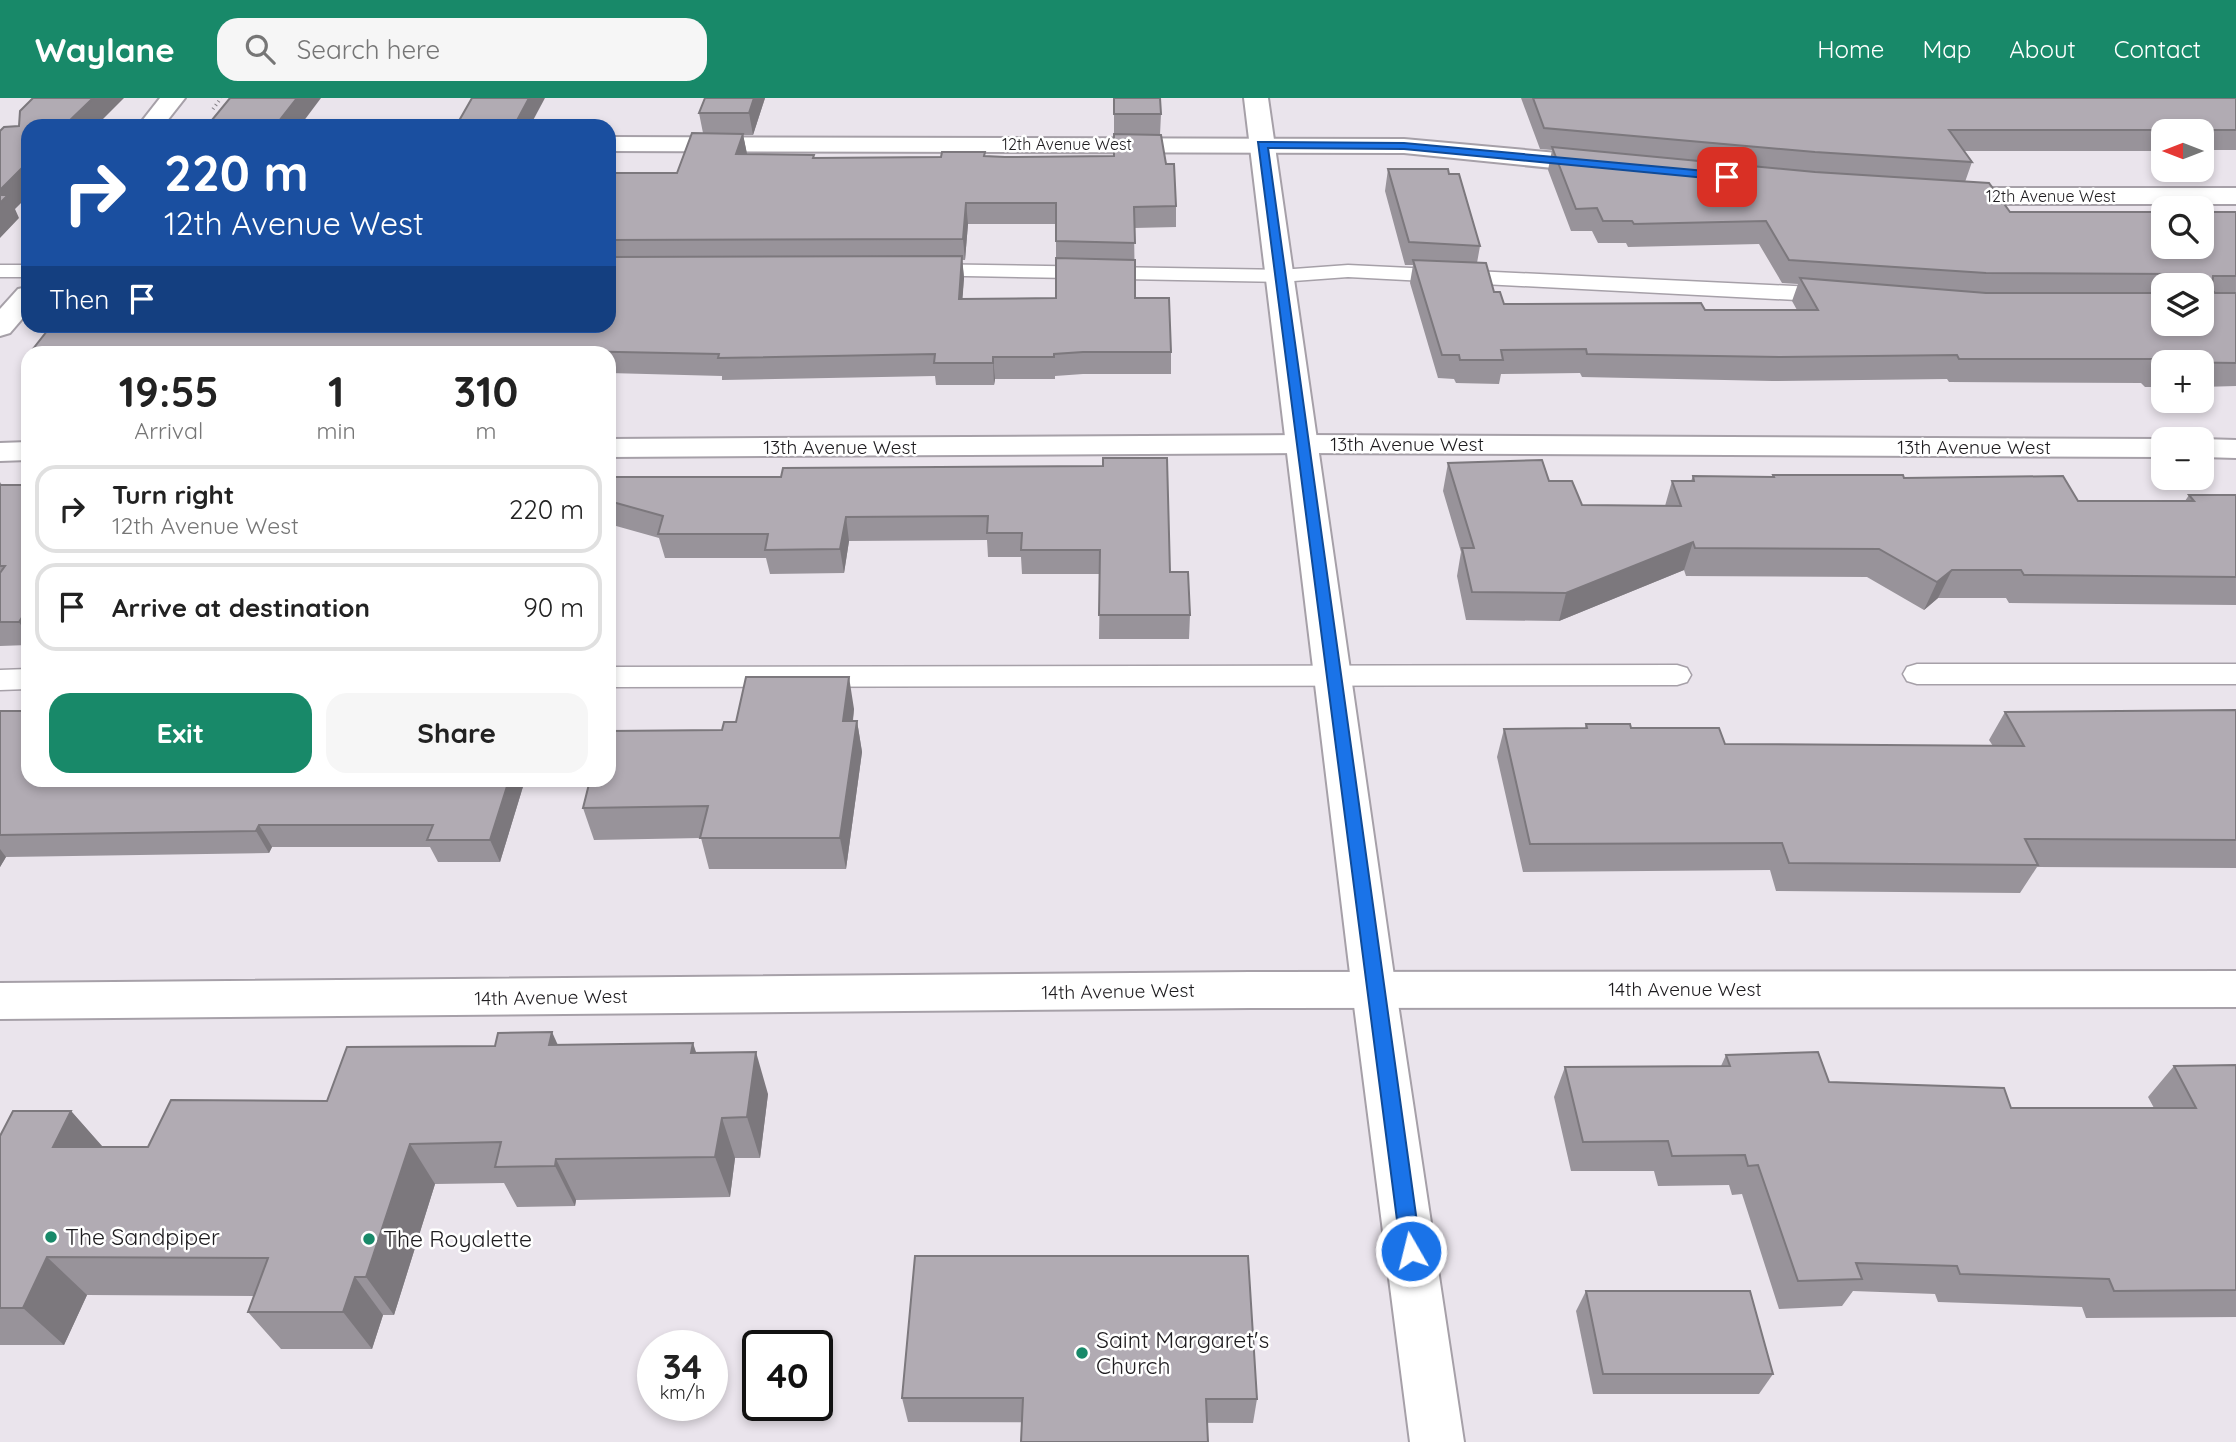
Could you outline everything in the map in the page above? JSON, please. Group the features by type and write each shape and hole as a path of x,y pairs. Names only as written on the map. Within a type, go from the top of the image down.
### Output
{"street":[{"path":"156,119 173,98"},
{"path":"1256,98 1374,990 1437,1442"},
{"name":"12th Avenue West","path":"616,144 1404,146 1627,167"},
{"name":"12th Avenue West","path":"1927,192 1993,196 2236,196"},
{"path":"0,327 21,303"},
{"name":"13th Avenue West","path":"616,448 1302,444 2151,448"},
{"path":"2214,448 2236,449"},
{"path":"0,452 21,452"},
{"name":"14th Avenue West","path":"0,1001 1374,990 2236,989"}],"lane":[{"path":"901,270 1280,276 1348,271 1850,296"},
{"path":"0,271 21,271"},
{"path":"1917,674 2236,674"},
{"path":"616,677 1676,675"},
{"path":"0,680 21,680"}],"path":[{"path":"208,115 221,98"}],"building":[{"path":"33,98 93,98 71,119 21,119 21,169 0,190 0,131 4,127 19,126 20,111"},
{"path":"230,98 297,98 280,119 213,119"},
{"path":"472,98 529,98 518,119 460,119"},
{"path":"705,98 754,98 749,113 699,113"},
{"path":"1114,98 1160,98 1161,114 1114,114"},
{"path":"1533,98 2236,98 2236,130 2214,130 2214,119 2151,119 2151,130 1949,130 1972,162 1815,152 1544,128"},
{"path":"692,133 743,134 736,154 814,155 813,158 941,157 942,152 985,152 984,156 1005,157 1114,156 1114,134 1161,135 1166,164 1174,164 1176,206 1134,207 1135,243 1056,241 1056,203 966,203 963,239 616,240 616,173 677,173"},
{"path":"1552,147 1815,172 1989,183 2010,212 2151,212 2151,259 2214,259 2214,212 2236,212 2236,276 2214,276 2214,273 1986,273 1789,260 1766,221 1634,224 1632,221 1603,221 1597,208 1576,209"},
{"path":"1388,169 1448,169 1449,174 1459,174 1480,246 1409,242"},
{"path":"0,195 8,195 0,203"},
{"path":"962,256 959,299 1056,298 1056,258 1135,260 1135,298 1169,298 1171,352 1083,352 1054,354 1054,357 993,357 993,363 934,363 935,354 718,358 719,354 616,352 616,346 35,346 46,333 616,333 616,257"},
{"path":"1413,260 1486,263 1494,292 1500,292 1504,304 1701,303 1705,310 1818,310 1800,278 1986,293 2151,293 2151,336 2214,336 2214,292 2236,293 2236,363 2214,363 2214,350 2151,350 2151,359 1959,359 1957,355 1780,357 1587,354 1586,349 1501,350 1503,360 1460,360 1459,355 1442,355"},
{"path":"1103,458 1167,458 1170,572 1188,572 1190,615 1099,615 1100,550 1021,550 1022,533 987,533 988,516 846,517 840,549 765,550 768,534 658,534 663,516 616,503 616,477 781,477 783,468 1103,466"},
{"path":"1542,460 1549,481 1572,481 1582,505 1681,506 1672,481 1694,481 1693,476 2063,476 2078,501 2194,501 2189,495 2236,495 2236,577 2024,575 2021,570 1952,570 1937,582 1879,549 1695,548 1693,542 1566,593 1472,592 1462,548 1474,548 1448,463"},
{"path":"0,485 21,485 19,622 0,622 0,573 5,566 0,566"},
{"path":"746,677 849,677 843,721 857,721 840,838 700,838 708,806 583,808 588,787 616,787 616,731 722,730 724,722 736,722"},
{"path":"2236,710 2236,840 2025,839 2038,865 1789,863 1782,843 1530,844 1504,729 1587,728 1586,724 1630,724 1631,728 1719,728 1725,744 2024,746 2005,712"},
{"path":"0,711 21,711 21,787 507,787 490,840 427,840 433,825 259,825 256,831 0,835"},
{"path":"552,1032 549,1045 693,1043 691,1053 756,1052 747,1117 722,1118 715,1157 556,1159 555,1166 495,1167 501,1142 410,1144 366,1277 355,1277 343,1312 248,1312 268,1258 47,1257 23,1308 0,1308 0,1136 13,1111 71,1111 53,1147 148,1147 171,1100 327,1101 347,1047 495,1046 498,1033"},
{"path":"1818,1052 1829,1082 2004,1088 2011,1108 2196,1108 2174,1066 2236,1065 2236,1290 2114,1291 2109,1279 1960,1274 1957,1266 1856,1263 1862,1279 1798,1281 1758,1165 1748,1166 1745,1155 1672,1156 1668,1141 1583,1142 1565,1067 1730,1066 1726,1055"},
{"name":"Saint Margaret's Church","path":"915,1256 1248,1256 1257,1399 1206,1399 1208,1442 1021,1442 1023,1398 902,1398"},
{"path":"1586,1291 1750,1291 1773,1374 1603,1374"}],"place":[{"name":"The Sandpiper","path":"51,1237"},
{"name":"The Royalette","path":"369,1239"},
{"name":"Saint Margaret's Church","path":"1082,1353"}],"route":[{"path":"1411,1251 1262,145 1404,146 1727,177"}]}
